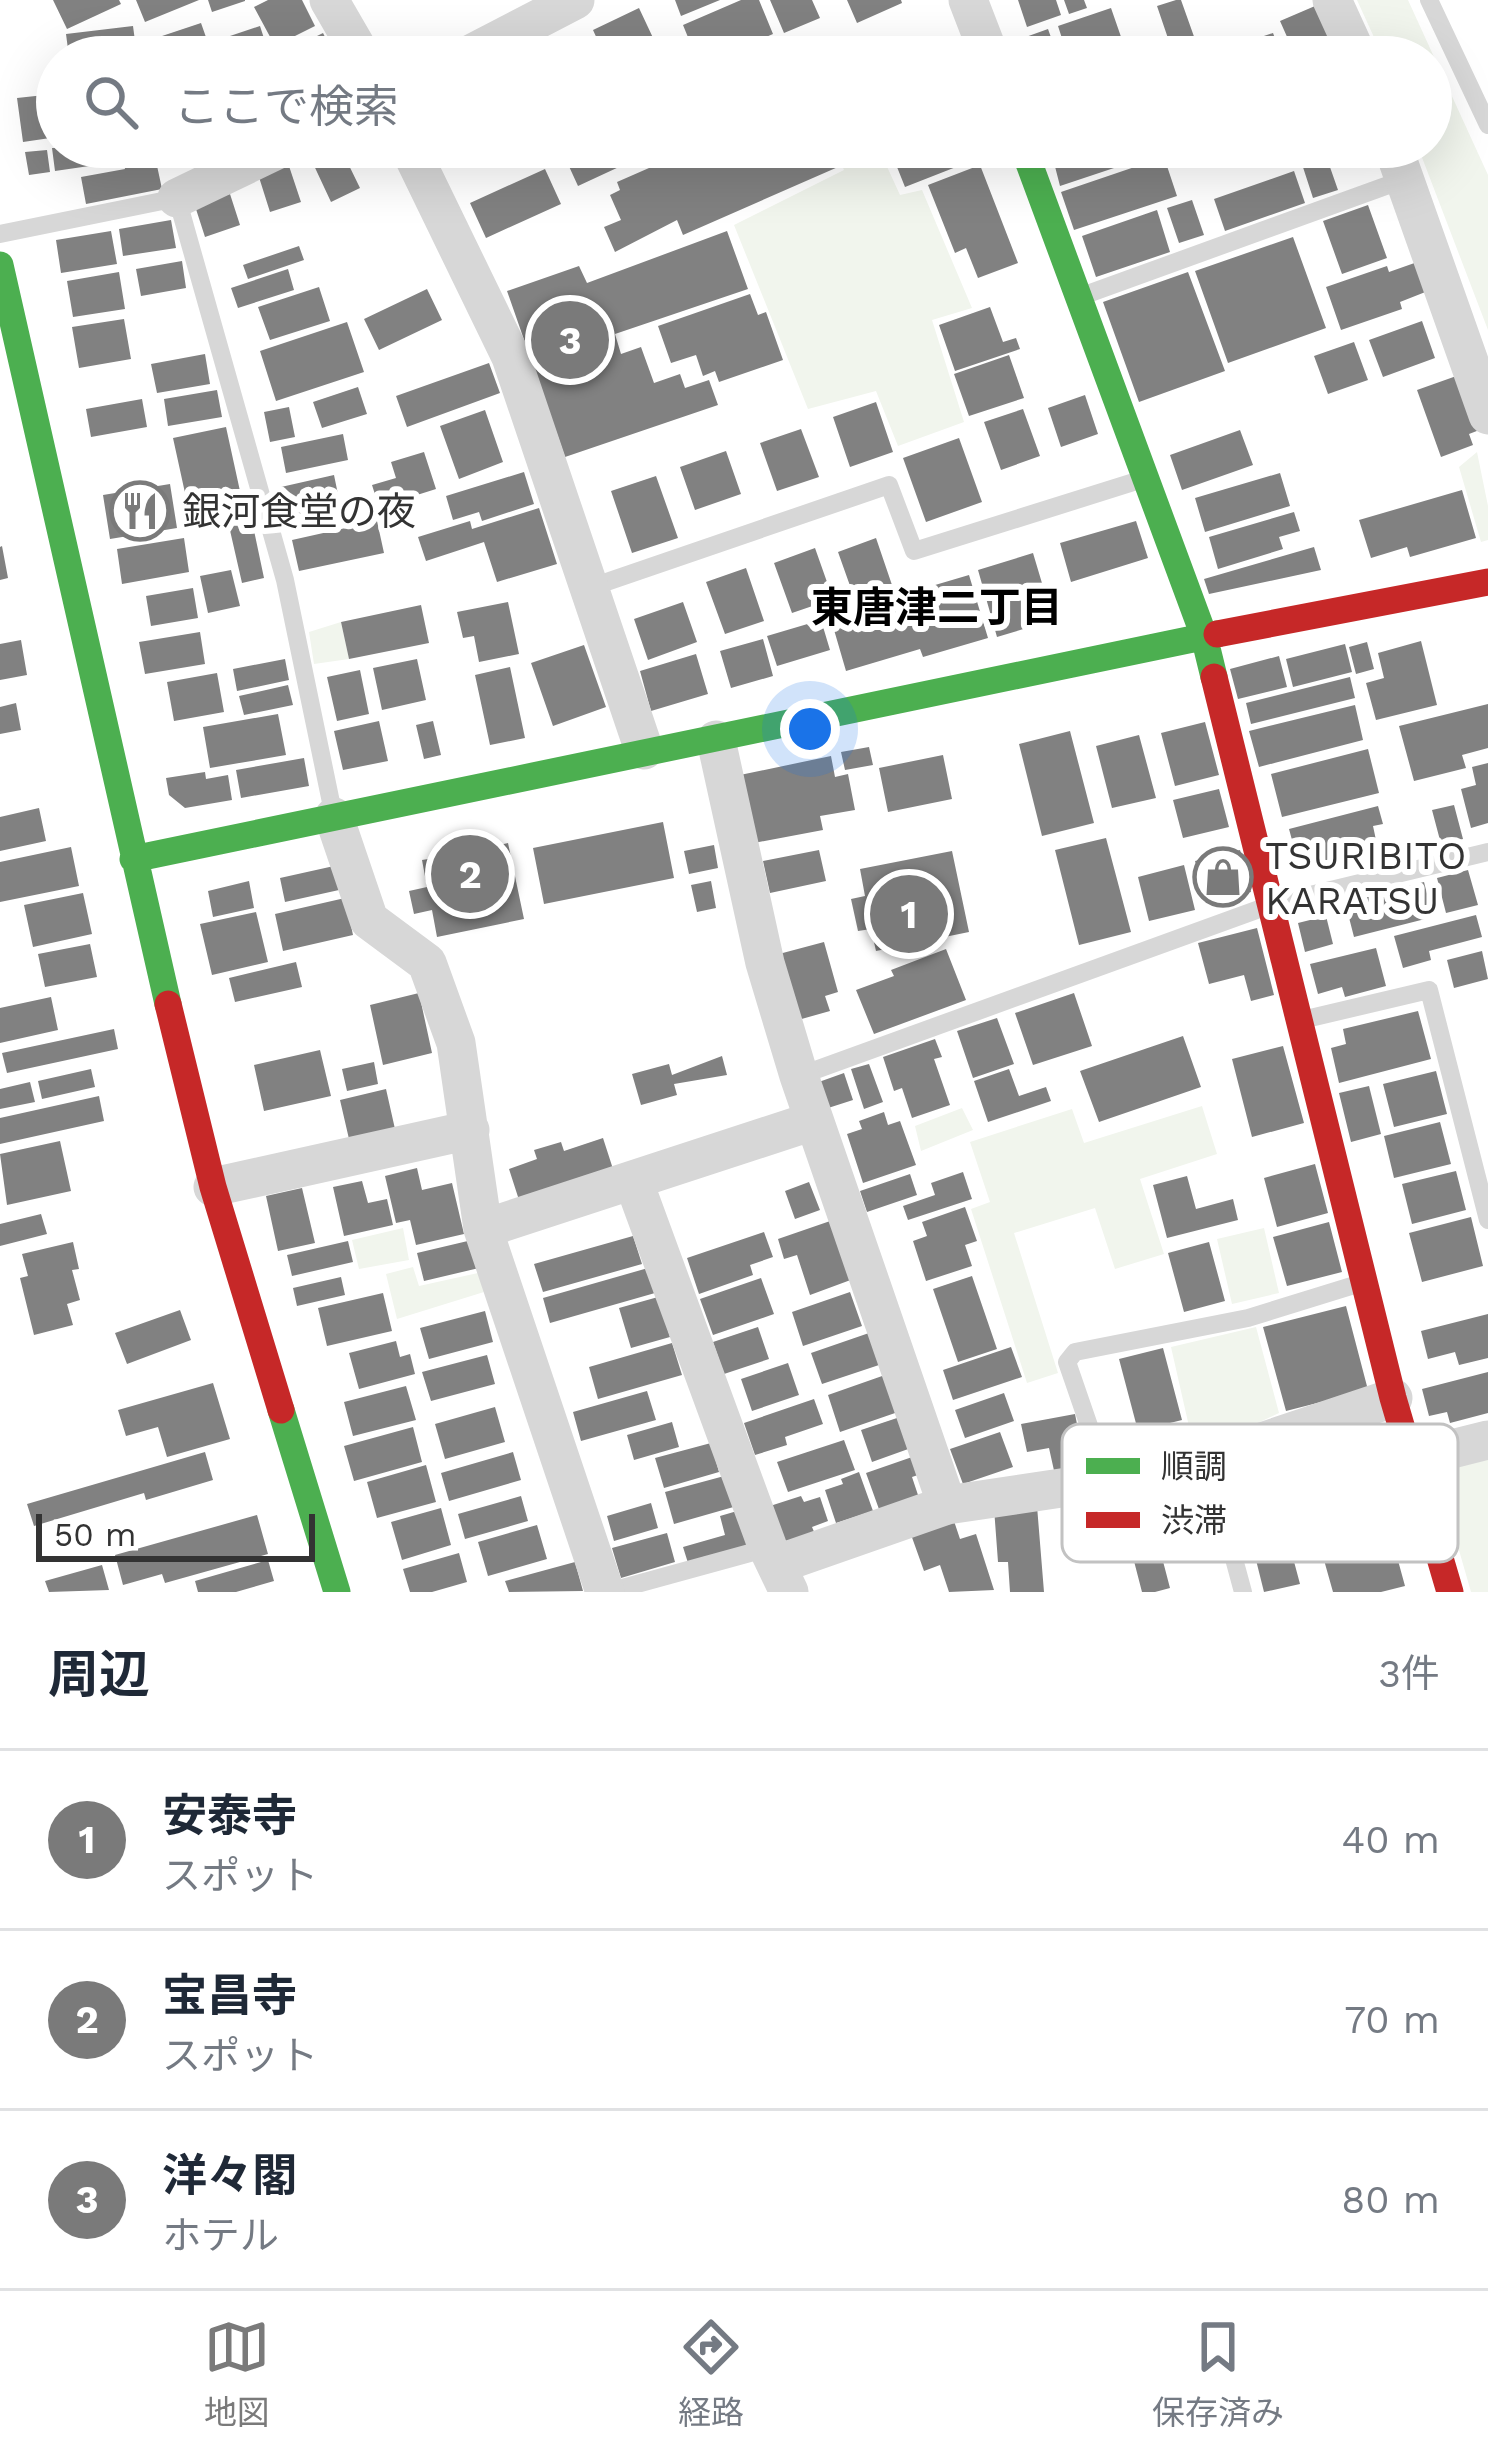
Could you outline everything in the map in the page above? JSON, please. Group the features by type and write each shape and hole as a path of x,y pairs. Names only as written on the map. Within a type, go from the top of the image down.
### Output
{"street":[{"path":"329,0 350,36"},
{"path":"505,36 575,0"},
{"path":"968,0 982,36"},
{"path":"1332,0 1348,36"},
{"path":"177,198 239,168"},
{"path":"419,168 511,357 644,751"},
{"path":"1031,168 1204,636 1401,1424"},
{"path":"1401,168 1488,415"},
{"path":"0,266 133,859 213,1187 337,1592"},
{"path":"133,859 1204,636 1488,582"},
{"path":"716,740 765,963 799,1076 947,1505"},
{"path":"334,817 369,920 428,963 456,1043 483,1229 606,1592"},
{"path":"483,1229 813,1121"},
{"path":"213,1187 470,1130"},
{"path":"633,1180 778,1568 947,1505 1062,1488"},
{"path":"1315,1424 1393,1398"},
{"path":"1458,1448 1488,1440"},
{"path":"1441,1562 1450,1592"}],"lane":[{"path":"1430,0 1447,36"},
{"path":"1452,47 1488,124"},
{"path":"1078,297 1387,168"},
{"path":"0,234 177,198 285,580 334,817"},
{"path":"589,588 889,485 914,551 1146,478"},
{"path":"799,1076 1273,904 1488,852"},
{"path":"1302,1020 1430,989 1488,1220"},
{"path":"1467,1138 1488,1133"},
{"path":"1088,1424 1067,1362 1075,1352 1248,1318 1365,1282"},
{"path":"1235,1562 1243,1592"},
{"path":"606,1592 778,1568"}],"shaded area":[{"path":"1357,0 1408,0 1424,36 1373,36"},
{"path":"1452,96 1488,175 1488,330 1426,168 1452,168"},
{"path":"888,168 900,195 922,190 972,308 932,320 964,422 898,446 876,391 808,409 734,225 844,170"},
{"path":"1477,452 1488,506 1488,540 1481,542 1459,467"},
{"path":"341,622 349,659 314,664 309,632"},
{"path":"1202,1106 1217,1154 1140,1179 1164,1254 1115,1269 1095,1208 1014,1233 1058,1373 1027,1383 971,1209 990,1202 970,1142 1072,1109 1084,1143"},
{"path":"962,1108 973,1130 921,1151 915,1126"},
{"path":"403,1228 409,1260 359,1269 352,1240"},
{"path":"1264,1228 1279,1293 1232,1304 1217,1239"},
{"path":"413,1267 419,1286 478,1273 484,1292 397,1319 386,1274"},
{"path":"1256,1327 1279,1413 1256,1424 1188,1424 1171,1347"},
{"path":"1488,1452 1488,1592 1471,1592 1458,1547 1458,1460"}],"building":[{"path":"53,0 119,0 121,4 67,29"},
{"path":"136,0 199,0 145,22"},
{"path":"208,0 245,0 245,1 212,12"},
{"path":"268,0 302,0 315,26 295,36 270,36 254,7"},
{"path":"675,0 720,0 681,16"},
{"path":"741,0 759,0 773,34 687,36 683,25"},
{"path":"770,0 812,0 820,18 784,33"},
{"path":"847,0 901,0 902,3 857,23"},
{"path":"1018,0 1056,0 1061,15 1027,27"},
{"path":"1064,0 1084,0 1087,8 1069,14"},
{"path":"1181,0 1194,36 1167,36 1157,6"},
{"path":"1322,3 1336,36 1287,36 1280,21"},
{"path":"639,8 652,36 596,36 593,30"},
{"path":"1111,8 1121,36 1061,36 1058,26"},
{"path":"201,23 206,36 162,36"},
{"path":"133,26 134,36 66,36"},
{"path":"260,26 263,36 230,36"},
{"path":"36,96 36,140 23,142 17,98"},
{"path":"36,151 36,168 49,168 50,172 29,175 25,152"},
{"path":"158,168 162,189 86,204 81,177"},
{"path":"290,168 301,202 270,212 258,174"},
{"path":"315,168 350,168 360,188 331,202"},
{"path":"570,168 617,168 578,186"},
{"path":"649,168 836,168 683,235 677,220 615,252 604,227 621,220 610,195 620,190 617,182"},
{"path":"897,168 953,168 905,187"},
{"path":"981,168 1018,263 978,278 966,248 955,253 928,185"},
{"path":"1055,168 1114,168 1060,186"},
{"path":"1132,168 1168,168 1177,196 1074,230 1061,192"},
{"path":"1303,168 1330,168 1338,190 1313,198"},
{"path":"545,169 561,204 486,238 470,203"},
{"path":"1294,171 1305,203 1225,231 1214,199"},
{"path":"230,194 240,225 205,237 195,206"},
{"path":"1192,200 1204,235 1179,243 1167,208"},
{"path":"1368,205 1387,258 1342,274 1323,221"},
{"path":"1157,210 1170,252 1096,277 1082,236"},
{"path":"171,220 176,248 123,256 119,229"},
{"path":"111,231 117,264 61,273 56,240"},
{"path":"727,231 748,289 615,334 621,354 641,347 654,383 680,374 685,388 709,380 718,405 565,457 507,291 579,266 587,283"},
{"path":"1293,237 1326,328 1228,363 1195,271"},
{"path":"299,246 304,260 248,279 243,265"},
{"path":"1423,260 1433,289 1400,302 1402,309 1341,330 1326,287 1387,266 1389,272"},
{"path":"182,261 186,288 141,296 136,269"},
{"path":"288,269 294,290 238,308 231,288"},
{"path":"119,272 125,309 73,317 67,281"},
{"path":"1188,272 1225,371 1139,402 1103,302"},
{"path":"319,287 330,321 270,340 258,307"},
{"path":"427,289 442,320 379,350 364,319"},
{"path":"750,294 758,315 766,312 783,360 719,382 715,371 703,376 696,355 671,363 658,326"},
{"path":"990,307 1003,342 1016,338 1020,349 955,371 939,325"},
{"path":"124,319 131,359 79,368 72,327"},
{"path":"1422,321 1435,358 1383,377 1369,340"},
{"path":"347,322 364,372 276,401 260,351"},
{"path":"1354,342 1368,380 1328,394 1314,356"},
{"path":"205,354 210,384 157,393 151,364"},
{"path":"1009,355 1024,398 969,416 954,374"},
{"path":"489,363 500,393 407,427 396,396"},
{"path":"1462,374 1482,429 1469,434 1473,445 1441,457 1417,390"},
{"path":"358,387 367,414 322,428 313,402"},
{"path":"217,390 222,417 168,426 164,399"},
{"path":"1085,395 1098,434 1061,447 1048,408"},
{"path":"142,399 147,427 91,437 86,409"},
{"path":"876,402 893,452 850,467 833,417"},
{"path":"289,407 295,437 270,442 264,412"},
{"path":"1023,409 1040,456 1001,470 984,422"},
{"path":"485,410 503,462 459,479 440,426"},
{"path":"226,427 245,514 192,525 173,438"},
{"path":"801,429 819,477 777,491 760,443"},
{"path":"1240,430 1253,465 1182,490 1170,455"},
{"path":"343,434 348,460 286,473 281,447"},
{"path":"959,438 982,502 926,522 903,458"},
{"path":"726,451 741,494 695,510 680,467"},
{"path":"424,452 436,489 379,507 372,485 396,478 391,462"},
{"path":"524,472 534,504 482,521 479,512 453,520 446,496"},
{"path":"1280,473 1290,506 1205,532 1195,498"},
{"path":"334,475 341,509 288,520 281,487"},
{"path":"656,476 678,538 632,553 611,491"},
{"name":"銀河食堂の夜","path":"170,484 177,528 110,539 103,495"},
{"path":"1462,490 1476,538 1410,557 1407,547 1371,558 1359,520"},
{"path":"539,508 557,564 497,582 484,542 426,561 418,537 470,521 472,529"},
{"path":"1294,512 1300,531 1279,537 1283,549 1218,569 1209,537"},
{"path":"252,521 264,578 242,583 229,526"},
{"path":"377,521 384,553 299,571 292,540"},
{"path":"1136,521 1148,558 1071,582 1060,543"},
{"path":"184,538 189,572 122,584 117,549"},
{"path":"876,538 892,585 854,597 838,552"},
{"path":"0,547 8,578 0,580"},
{"path":"1314,547 1321,570 1209,594 1204,579"},
{"path":"815,548 833,599 792,613 774,563"},
{"path":"1033,553 1053,620 997,637 978,570"},
{"path":"746,568 764,621 725,634 706,582"},
{"path":"231,570 240,606 208,613 200,576"},
{"path":"969,575 988,638 923,657 920,649 846,671 830,616"},
{"path":"193,588 198,618 151,626 146,596"},
{"path":"508,602 519,654 479,662 474,636 463,638 457,612"},
{"path":"683,602 697,642 648,660 634,619"},
{"path":"421,605 429,643 349,659 341,622"},
{"path":"821,620 830,650 777,666 767,636"},
{"path":"200,632 205,664 145,674 139,642"},
{"path":"763,639 773,676 731,688 720,651"},
{"path":"21,640 27,675 0,680 0,644"},
{"path":"1421,641 1437,705 1376,720 1366,683 1384,678 1378,653"},
{"path":"1367,642 1374,669 1356,674 1349,647"},
{"path":"1345,644 1352,672 1293,687 1286,659"},
{"path":"584,645 606,707 553,726 531,663"},
{"path":"696,654 708,694 651,711 640,671"},
{"path":"1279,656 1287,687 1238,699 1230,669"},
{"path":"285,659 289,680 237,691 233,669"},
{"path":"417,659 426,700 382,710 373,668"},
{"path":"510,667 525,738 490,745 475,675"},
{"path":"360,670 369,714 337,721 327,677"},
{"path":"217,673 224,712 174,721 167,682"},
{"path":"1350,677 1355,698 1251,724 1246,703"},
{"path":"288,685 293,705 244,715 239,696"},
{"path":"16,703 21,730 0,734 0,707"},
{"path":"1488,704 1488,748 1462,755 1466,768 1414,781 1399,726"},
{"path":"1355,705 1363,740 1259,767 1249,731"},
{"path":"278,714 286,755 210,768 203,727"},
{"path":"379,721 388,761 343,770 334,731"},
{"path":"433,721 441,755 424,759 416,725"},
{"path":"1205,722 1219,775 1175,786 1161,733"},
{"path":"1070,731 1094,823 1042,836 1019,744"},
{"path":"1139,735 1156,798 1112,808 1096,746"},
{"path":"869,747 873,765 845,770 841,752"},
{"path":"1368,749 1379,793 1282,817 1271,774"},
{"path":"943,755 952,799 888,812 879,768"},
{"path":"831,756 835,777 848,774 855,810 820,816 823,830 754,843 740,775"},
{"path":"304,758 309,786 241,798 236,770"},
{"path":"1488,763 1488,823 1471,828 1461,789 1476,785 1472,767"},
{"path":"205,772 206,779 228,775 232,800 185,808 169,795 166,778"},
{"path":"1219,789 1229,827 1183,838 1173,800"},
{"path":"1454,805 1463,839 1441,844 1432,810"},
{"path":"1378,806 1383,824 1373,826 1379,854 1321,869 1318,858 1298,862 1289,829"},
{"path":"39,808 46,841 0,851 0,817"},
{"path":"663,822 674,878 544,904 533,848"},
{"path":"480,837 483,849 508,843 524,919 437,937 432,910 414,914 409,891 427,887 422,860 446,856 443,844"},
{"path":"1106,838 1131,932 1079,945 1055,850"},
{"path":"714,845 718,868 689,874 684,851"},
{"path":"71,847 79,886 0,902 0,862"},
{"path":"819,850 826,881 770,893 763,861"},
{"name":"TSURIBITO KARATSU","path":"1240,850 1251,892 1206,903 1195,861"},
{"path":"952,851 969,932 876,951 871,929 858,931 851,899 865,896 860,869"},
{"path":"1184,865 1195,910 1149,921 1138,877"},
{"path":"334,866 339,890 285,902 280,878"},
{"path":"1468,870 1478,905 1446,913 1437,878"},
{"path":"249,881 254,908 213,917 208,891"},
{"path":"711,881 716,908 697,912 691,885"},
{"path":"1424,882 1433,917 1354,937 1345,902"},
{"path":"83,893 92,934 33,947 24,905"},
{"path":"345,898 353,935 283,951 275,914"},
{"path":"256,912 268,962 212,975 200,924"},
{"path":"1476,915 1482,937 1429,951 1431,960 1403,968 1394,936"},
{"path":"1326,916 1333,944 1305,952 1298,923"},
{"path":"1257,928 1274,995 1251,1001 1244,975 1209,984 1198,943"},
{"path":"824,942 838,992 825,996 830,1011 798,1020 779,954"},
{"path":"90,944 97,977 45,987 38,954"},
{"path":"1376,948 1386,986 1345,997 1342,987 1318,994 1310,964"},
{"path":"946,949 966,1000 874,1034 856,990 894,976 891,970"},
{"path":"1482,951 1488,979 1454,988 1447,960"},
{"path":"296,962 302,987 235,1002 229,978"},
{"path":"419,993 432,1053 383,1065 370,1005"},
{"path":"1074,993 1092,1046 1033,1065 1015,1013"},
{"path":"51,997 58,1030 0,1043 0,1008"},
{"path":"1418,1011 1431,1059 1339,1083 1331,1048 1346,1044 1343,1029"},
{"path":"997,1018 1014,1064 973,1078 957,1031"},
{"path":"114,1029 118,1049 7,1073 2,1053"},
{"path":"1183,1036 1201,1087 1099,1122 1080,1071"},
{"path":"935,1039 942,1057 934,1059 950,1105 912,1118 902,1088 894,1091 883,1057"},
{"path":"1283,1046 1304,1123 1252,1137 1232,1059"},
{"path":"320,1050 331,1096 264,1111 254,1065"},
{"path":"722,1056 727,1075 674,1084 677,1095 641,1105 632,1074 669,1064 672,1075"},
{"path":"374,1062 378,1084 347,1091 342,1069"},
{"path":"869,1064 883,1102 864,1109 851,1069"},
{"path":"91,1069 95,1087 42,1099 38,1081"},
{"path":"1009,1069 1019,1096 1046,1087 1051,1101 988,1122 974,1081"},
{"path":"1436,1071 1447,1114 1394,1127 1383,1084"},
{"path":"844,1073 853,1100 825,1109 816,1083"},
{"path":"30,1082 35,1102 0,1109 0,1089"},
{"path":"1369,1086 1381,1134 1351,1142 1339,1093"},
{"path":"386,1089 395,1129 349,1139 340,1100"},
{"path":"99,1096 104,1121 0,1144 0,1118"},
{"path":"884,1112 888,1125 900,1121 916,1165 863,1183 847,1134 862,1129 859,1121"},
{"path":"1440,1122 1451,1164 1394,1178 1384,1136"},
{"path":"603,1138 613,1169 519,1200 509,1169 537,1159 534,1150 561,1142 564,1151"},
{"path":"60,1141 71,1191 7,1205 0,1154"},
{"path":"1315,1164 1328,1213 1277,1227 1264,1178"},
{"path":"417,1168 422,1190 452,1183 464,1234 416,1245 410,1220 396,1223 385,1176"},
{"path":"1456,1171 1466,1210 1412,1224 1402,1184"},
{"path":"963,1172 972,1199 908,1220 903,1206 935,1195 931,1183"},
{"path":"910,1174 917,1195 867,1212 860,1191"},
{"path":"1187,1176 1196,1209 1233,1199 1238,1220 1167,1238 1153,1185"},
{"path":"362,1181 368,1203 387,1199 393,1225 344,1236 333,1187"},
{"path":"809,1182 820,1210 795,1219 785,1191"},
{"path":"302,1188 315,1243 278,1251 266,1196"},
{"path":"965,1207 977,1241 965,1245 972,1266 926,1281 913,1241 927,1236 922,1222"},
{"path":"41,1214 47,1234 0,1246 0,1224"},
{"path":"1471,1217 1483,1266 1422,1282 1409,1233"},
{"path":"836,1219 856,1278 810,1295 797,1255 784,1259 778,1239"},
{"path":"1329,1222 1342,1272 1287,1286 1273,1237"},
{"path":"764,1232 773,1257 750,1265 753,1275 699,1294 687,1258"},
{"path":"633,1236 642,1264 543,1292 534,1264"},
{"path":"472,1240 479,1268 424,1281 417,1253"},
{"path":"348,1241 353,1262 292,1276 287,1255"},
{"path":"73,1242 79,1269 72,1270 80,1300 67,1304 73,1325 34,1335 20,1278 28,1276 22,1254"},
{"path":"1209,1242 1225,1301 1184,1312 1168,1253"},
{"path":"648,1268 655,1293 550,1323 543,1298"},
{"path":"972,1276 997,1349 958,1362 933,1289"},
{"path":"341,1277 345,1295 297,1306 293,1288"},
{"path":"761,1278 774,1314 713,1335 700,1299"},
{"path":"850,1292 862,1326 803,1346 792,1312"},
{"path":"383,1293 392,1331 327,1346 318,1308"},
{"path":"658,1297 670,1337 631,1348 619,1308"},
{"path":"1346,1306 1368,1390 1286,1411 1263,1327"},
{"path":"180,1310 191,1340 127,1364 115,1333"},
{"path":"485,1311 493,1342 429,1359 420,1328"},
{"path":"1488,1314 1488,1358 1459,1365 1455,1352 1428,1359 1421,1331"},
{"path":"758,1327 769,1359 724,1374 713,1342"},
{"path":"869,1333 879,1365 822,1384 811,1353"},
{"path":"396,1341 400,1357 410,1354 415,1374 359,1389 349,1353"},
{"path":"672,1343 682,1375 598,1399 589,1367"},
{"path":"1011,1347 1022,1377 953,1400 943,1370"},
{"path":"1163,1348 1182,1420 1136,1424 1119,1359"},
{"path":"487,1355 495,1384 431,1401 422,1372"},
{"path":"788,1363 799,1395 752,1411 741,1379"},
{"path":"1488,1372 1488,1413 1450,1423 1447,1412 1429,1416 1422,1389"},
{"path":"885,1375 898,1412 840,1432 828,1395"},
{"path":"213,1383 230,1439 167,1457 158,1427 126,1436 118,1410"},
{"path":"406,1386 416,1420 353,1436 344,1402"},
{"path":"647,1391 656,1420 581,1441 573,1412"},
{"path":"1004,1393 1014,1421 965,1438 955,1410"},
{"path":"814,1399 823,1424 785,1437 787,1445 755,1455 744,1423"},
{"path":"495,1407 505,1442 445,1459 435,1424"},
{"path":"1075,1414 1077,1424 1062,1424 1062,1474 1055,1475 1049,1448 1027,1452 1021,1424"},
{"path":"900,1417 911,1448 872,1462 861,1430"},
{"path":"672,1422 679,1447 634,1460 627,1435"},
{"path":"413,1427 422,1462 354,1481 344,1446"},
{"path":"1000,1432 1013,1467 963,1484 950,1449"},
{"path":"844,1440 855,1470 788,1492 777,1462"},
{"path":"711,1443 719,1472 664,1488 655,1458"},
{"path":"205,1452 213,1480 146,1500 144,1493 34,1526 27,1504"},
{"path":"513,1452 521,1480 449,1501 441,1473"},
{"path":"915,1456 921,1474 912,1477 919,1498 880,1512 866,1473"},
{"path":"426,1465 436,1502 377,1518 367,1482"},
{"path":"859,1472 873,1511 836,1523 825,1490"},
{"path":"728,1475 737,1506 674,1524 665,1492"},
{"path":"521,1496 528,1521 465,1539 458,1514"},
{"path":"801,1496 804,1502 820,1497 828,1521 812,1527 815,1534 783,1544 770,1506"},
{"path":"651,1503 658,1528 614,1541 607,1516"},
{"path":"1037,1506 1044,1592 1010,1592 1008,1562 998,1562 994,1508"},
{"path":"441,1508 451,1545 402,1560 391,1522"},
{"path":"744,1509 754,1544 688,1563 683,1547 725,1535 720,1516"},
{"path":"257,1515 268,1554 165,1583 162,1574 123,1585 115,1555"},
{"path":"952,1515 960,1539 976,1534 994,1590 949,1592 940,1565 924,1571 909,1529"},
{"path":"537,1525 547,1559 488,1576 478,1542"},
{"path":"667,1533 675,1562 621,1578 612,1548"},
{"path":"459,1553 467,1582 432,1592 410,1592 403,1569"},
{"path":"268,1560 274,1581 236,1592 198,1592 195,1581"},
{"path":"575,1562 583,1591 509,1592 505,1581"},
{"path":"1134,1562 1163,1562 1170,1588 1142,1592"},
{"path":"1256,1562 1294,1562 1300,1584 1264,1592"},
{"path":"1325,1562 1398,1562 1405,1586 1381,1592 1333,1592"},
{"path":"102,1565 109,1590 49,1592 45,1581"}],"traffic: fast":[{"path":"1031,168 1204,636 1214,677"},
{"path":"0,265 168,1004"},
{"path":"133,859 1217,634"},
{"path":"281,1410 337,1592"}],"traffic: jam":[{"path":"1217,634 1488,582"},
{"path":"1214,677 1401,1424"},
{"path":"168,1004 213,1187 281,1410"},
{"path":"1441,1562 1450,1592"}],"place":[{"name":"洋々閣","path":"570,340"},
{"name":"銀河食堂の夜","path":"140,511"},
{"name":"宝昌寺","path":"470,874"},
{"name":"TSURIBITO KARATSU","path":"1223,877"},
{"name":"安泰寺","path":"909,914"}],"district":[{"name":"東唐津二丁目","path":"937,607"}]}
